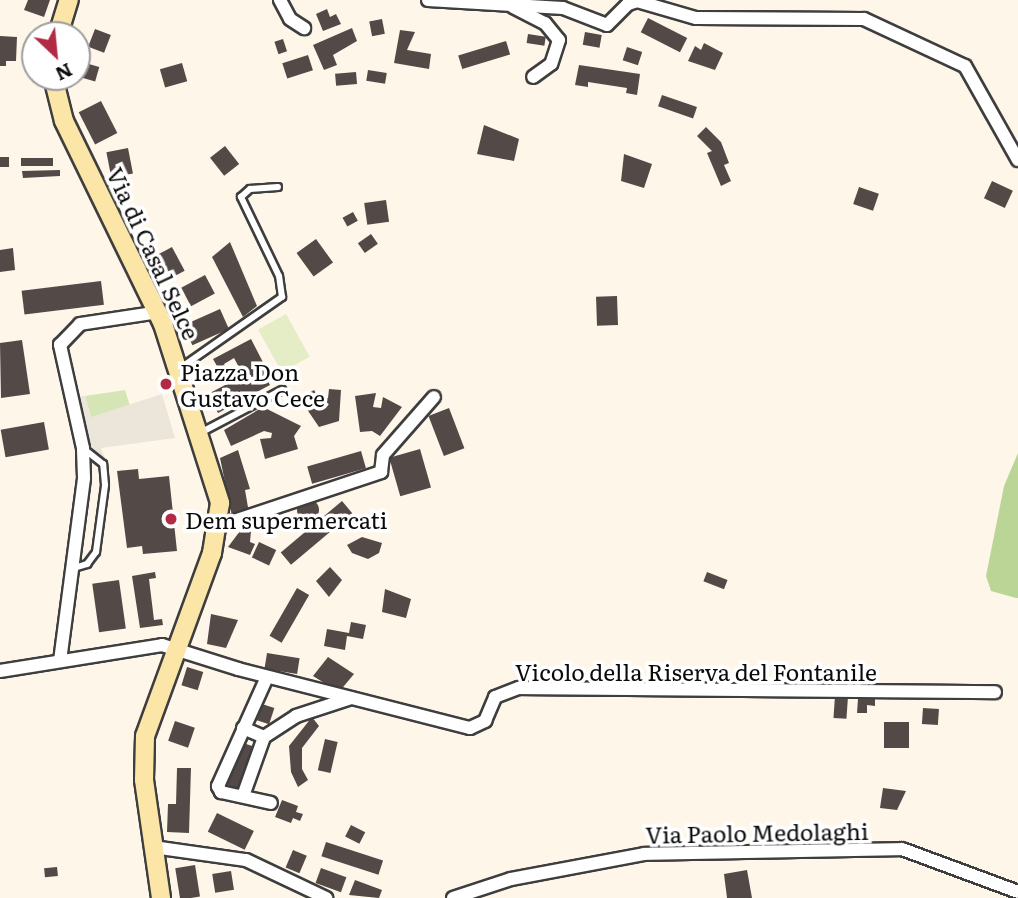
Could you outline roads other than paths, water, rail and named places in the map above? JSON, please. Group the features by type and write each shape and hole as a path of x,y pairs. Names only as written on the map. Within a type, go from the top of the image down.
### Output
{"main road":[{"path":"62,21 69,0"},
{"name":"Via di Casal Selce","path":"57,91 67,128 159,312 180,369 218,494 219,526 144,745 153,847 161,898"}],"street":[{"path":"280,0 290,19 304,28"},
{"path":"428,0 451,5 506,4 564,8 607,25 635,1 696,18 864,19 965,66 1018,160"},
{"path":"506,4 545,23 559,40 549,66 533,77"},
{"path":"60,661 83,499 83,448 60,355 63,338 85,322 159,312"},
{"path":"219,526 381,472 383,455 434,397"},
{"name":"Vicolo della Riserva del Fontanile","path":"0,671 158,645 176,648 267,677 470,729 485,721 495,697 519,688 995,692"},
{"path":"267,677 218,786 221,792 271,803"},
{"path":"243,796 264,737 296,716 351,698"},
{"path":"243,727 264,737"},
{"path":"153,847 246,860 326,898"},
{"name":"Via Paolo Medolaghi","path":"453,898 497,883 644,854 902,849 1018,892"}],"lane":[{"path":"180,369 282,297 279,276 241,197 250,189 278,187"},
{"path":"200,433 282,390"},
{"path":"74,568 87,564 97,548 105,485 101,461 83,448"}],"place":[{"name":"Piazza Don Gustavo Cece","path":"166,384"},
{"name":"Dem supermercati","path":"171,519"}]}
